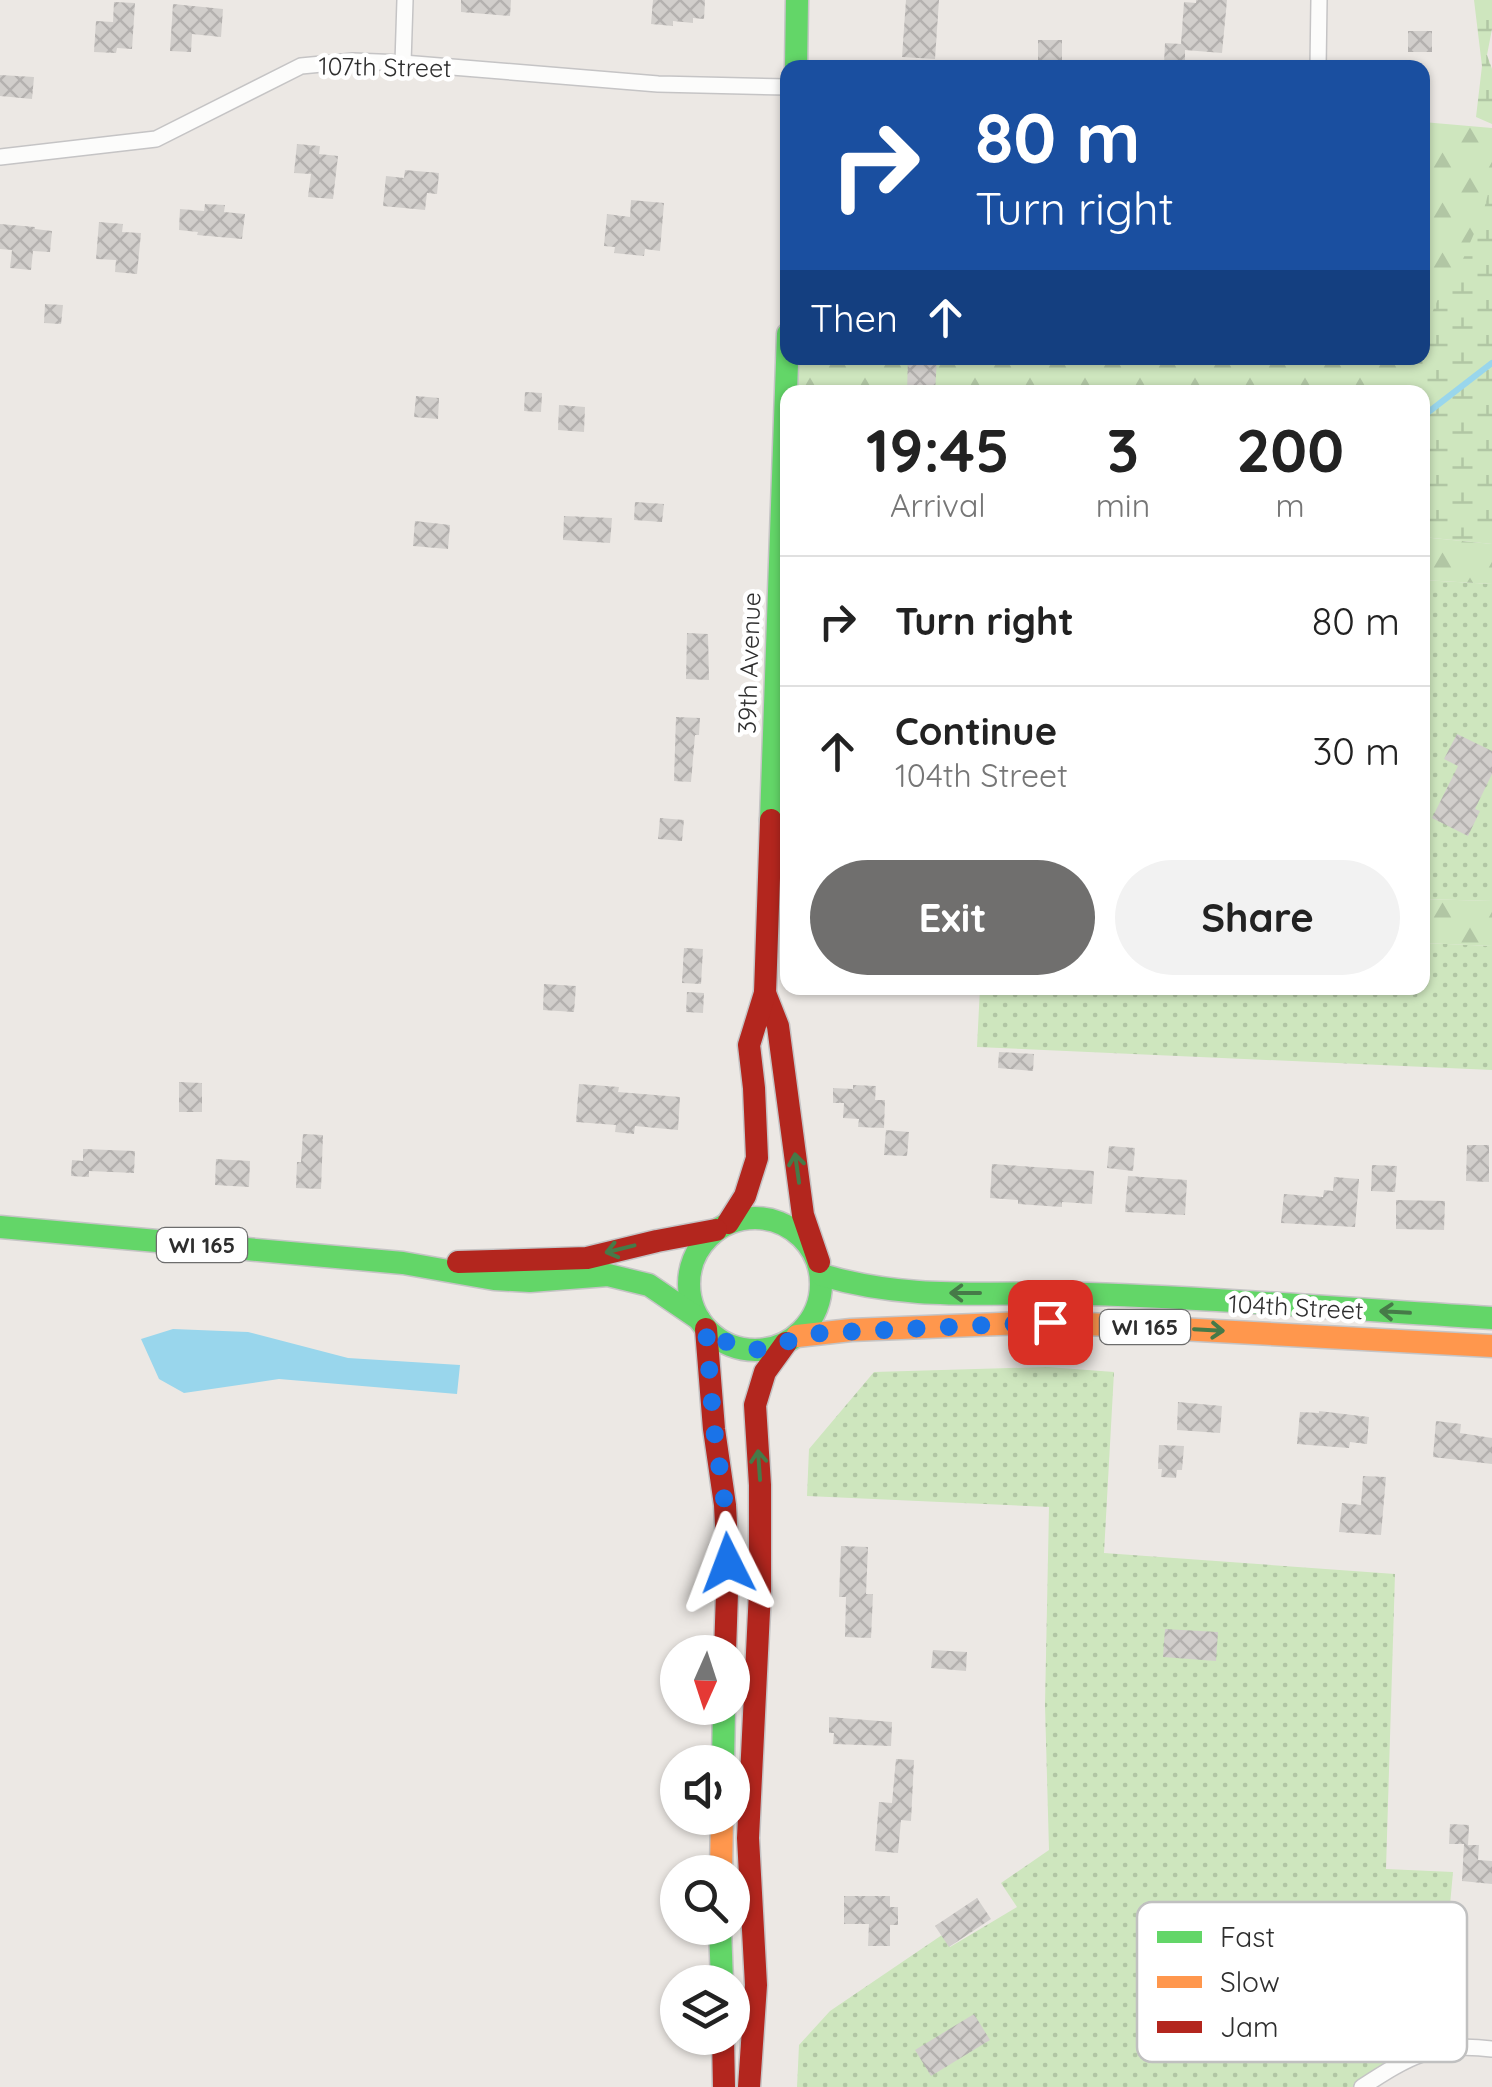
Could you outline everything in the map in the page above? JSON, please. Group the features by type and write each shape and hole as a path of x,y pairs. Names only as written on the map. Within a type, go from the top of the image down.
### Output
{"main road":[{"path":"796,60 797,0"},
{"name":"39th Avenue","path":"722,1227 744,1196 757,1158 749,1045 765,993 780,563"},
{"name":"39th Avenue","path":"765,993 778,1026 803,1215 820,1269"},
{"name":"WI 165","path":"403,1263 587,1258 750,1218 772,1220 792,1228 808,1243 820,1269"},
{"name":"WI 165","path":"0,1227 403,1263 494,1279 530,1281 608,1275 648,1285 724,1342 744,1350 765,1350 792,1340"},
{"path":"722,1227 702,1244 692,1262 689,1281 691,1301 702,1324 725,1505 725,1635"},
{"path":"749,2087 756,1985 748,1838 760,1610 760,1485 755,1405 765,1372 812,1319 821,1298 820,1269"},
{"name":"104th Street","path":"820,1269 846,1284 896,1293 1087,1294 1492,1318"},
{"name":"104th Street","path":"792,1340 852,1330 1050,1322 1492,1346"},
{"path":"726,1609 760,1610"},
{"path":"723,2055 724,2087"}],"street":[{"path":"404,63 405,0"},
{"path":"1318,60 1320,0"},
{"name":"107th Street","path":"0,157 156,139 301,66 352,61 658,84 780,87"},
{"path":"1467,2046 1492,2049"},
{"path":"1362,2087 1401,2062"}],"green space":[{"path":"1474,0 1492,0 1487,55 1492,69 1492,124 1476,117 1482,66"},
{"path":"1430,123 1492,128 1492,412 1430,394 1430,385 788,385 788,365 1430,365"},
{"path":"1492,179 1492,544 1430,538 1430,385 1399,385 1409,365 1430,365 1430,318 1483,213"},
{"path":"1430,538 1492,544 1492,584 1430,580"},
{"path":"1430,580 1492,584 1492,901 1430,899"},
{"path":"1430,899 1492,901 1492,946 1430,943"},
{"path":"1430,943 1492,946 1492,1070 977,1047 980,995 1430,995"},
{"path":"1048,1367 1114,1372 1104,1553 1395,1574 1386,1869 1453,1872 1450,1902 1137,1902 1137,2062 1409,2062 1362,2087 797,2087 799,2045 830,2011 942,1935 950,1947 1017,1907 1001,1883 1049,1850 1045,1705 1049,1507 807,1496 809,1449 874,1372"}],"water":[{"path":"173,1329 248,1332 348,1358 460,1365 457,1394 279,1379 184,1393 159,1379 141,1339"}],"building":[{"path":"461,0 511,0 510,16 461,12"},
{"path":"653,0 705,0 704,19 693,18 693,23 673,21 673,26 651,24"},
{"path":"906,0 939,0 935,59 902,57"},
{"path":"1227,0 1222,53 1185,50 1185,60 1164,60 1165,43 1181,44 1184,2"},
{"path":"114,2 135,3 132,49 94,52 96,21 113,22"},
{"path":"173,4 223,9 221,37 192,34 191,52 170,51"},
{"path":"1408,31 1432,31 1432,52 1408,52"},
{"path":"1038,40 1062,40 1062,60 1038,60"},
{"path":"0,75 34,77 32,99 0,96"},
{"path":"297,144 320,146 319,154 338,156 333,199 308,197 311,174 294,173"},
{"path":"405,170 439,173 437,194 427,193 425,210 383,206 386,176 404,178"},
{"path":"631,200 664,203 660,251 645,249 644,256 614,253 615,247 604,246 607,214 630,217"},
{"path":"205,204 225,205 224,212 245,214 242,239 179,230 180,209 204,211"},
{"path":"99,222 123,224 122,232 141,233 137,274 115,272 116,260 96,259"},
{"path":"0,224 52,231 50,252 33,251 31,270 10,268 12,250 0,249"},
{"path":"45,304 63,305 61,324 44,323"},
{"path":"908,365 937,365 935,385 907,385"},
{"path":"525,392 542,393 541,412 524,411"},
{"path":"416,396 439,398 438,419 414,417"},
{"path":"559,405 585,407 584,432 558,430"},
{"path":"635,502 664,504 662,522 634,520"},
{"path":"564,516 612,518 610,543 563,540"},
{"path":"415,521 450,525 448,549 413,546"},
{"path":"687,633 708,634 709,680 686,679"},
{"path":"676,717 700,718 691,782 674,781"},
{"path":"1457,734 1492,751 1492,774 1475,809 1480,811 1468,836 1432,818 1458,766 1444,759"},
{"path":"660,818 684,820 682,841 658,839"},
{"path":"684,948 703,949 701,984 682,983"},
{"path":"544,984 576,986 574,1012 543,1010"},
{"path":"687,992 704,993 703,1013 686,1012"},
{"path":"999,1052 1034,1054 1033,1071 998,1068"},
{"path":"179,1082 202,1083 202,1112 179,1112"},
{"path":"579,1084 680,1097 678,1130 635,1126 634,1134 615,1132 616,1125 576,1122"},
{"path":"853,1085 876,1086 875,1100 885,1100 884,1128 858,1127 859,1119 843,1118 844,1103 833,1103 833,1088 853,1089"},
{"path":"886,1130 909,1132 907,1156 884,1155"},
{"path":"303,1134 323,1135 321,1189 296,1188"},
{"path":"1467,1145 1489,1145 1489,1182 1466,1181"},
{"path":"1109,1146 1135,1148 1133,1171 1107,1168"},
{"path":"83,1149 135,1151 134,1173 89,1171 89,1177 71,1176 72,1160 83,1161"},
{"path":"216,1159 250,1161 249,1187 215,1185"},
{"path":"992,1164 1094,1171 1092,1204 1062,1202 1062,1207 990,1198"},
{"path":"1372,1165 1397,1166 1395,1192 1371,1191"},
{"path":"1128,1176 1187,1180 1185,1215 1125,1212"},
{"path":"1334,1177 1359,1179 1355,1227 1281,1223 1284,1194 1323,1197 1324,1190 1333,1191"},
{"path":"1396,1200 1445,1201 1444,1230 1396,1229"},
{"path":"1178,1402 1222,1406 1220,1433 1177,1430"},
{"path":"1300,1412 1369,1417 1367,1444 1350,1442 1349,1448 1297,1444"},
{"path":"1436,1421 1461,1424 1460,1433 1492,1438 1492,1464 1433,1457"},
{"path":"1159,1445 1184,1446 1182,1470 1177,1470 1176,1478 1161,1477"},
{"path":"1363,1476 1386,1477 1381,1535 1339,1532 1342,1503 1361,1505"},
{"path":"841,1546 868,1547 866,1594 873,1594 871,1638 845,1637 846,1597 839,1597"},
{"path":"1165,1629 1218,1632 1216,1661 1163,1657"},
{"path":"933,1650 967,1652 966,1671 931,1668"},
{"path":"829,1717 892,1722 891,1746 833,1744"},
{"path":"896,1759 914,1760 911,1821 901,1820 898,1853 875,1851 879,1802 892,1803"},
{"path":"1450,1824 1469,1825 1468,1845 1479,1845 1478,1860 1492,1861 1492,1884 1462,1881 1464,1844 1449,1844"},
{"path":"844,1896 890,1896 890,1907 898,1907 898,1925 890,1925 890,1946 868,1946 869,1924 844,1924"},
{"path":"977,1898 991,1919 949,1947 935,1926"},
{"path":"974,2014 990,2040 931,2076 915,2050"}],"waterway":[{"path":"1430,411 1492,363"}],"traffic: fast":[{"path":"796,60 797,0"},
{"path":"786,385 787,365"},
{"path":"771,820 780,563"},
{"path":"755,1218 780,1223 802,1237 816,1259 821,1284 816,1309 802,1331 780,1345 755,1350 730,1345 708,1331 694,1309 689,1284 694,1259 708,1237 730,1223 755,1218"},
{"path":"0,1227 403,1263 494,1279 530,1281 608,1275 649,1285 699,1319"},
{"path":"822,1275 921,1292 1138,1296 1492,1318"},
{"path":"723,1745 724,1725"},
{"path":"721,1945 721,1965"}],"traffic: slow":[{"path":"797,1336 851,1330 1051,1322 1492,1346"},
{"path":"721,1855 722,1835"}],"traffic: jam":[{"path":"728,1223 745,1196 757,1158 749,1045 765,993 771,820"},
{"path":"765,993 778,1026 803,1215 819,1262"},
{"path":"458,1262 587,1258 716,1230"},
{"path":"706,1329 725,1505 726,1635"},
{"path":"749,2087 756,1985 748,1838 760,1591 755,1405 765,1372 786,1343"},
{"path":"723,2055 724,2087"}],"route":[{"path":"728,1563 706,1329 744,1350 765,1350 797,1336 852,1330 1050,1322"}]}
